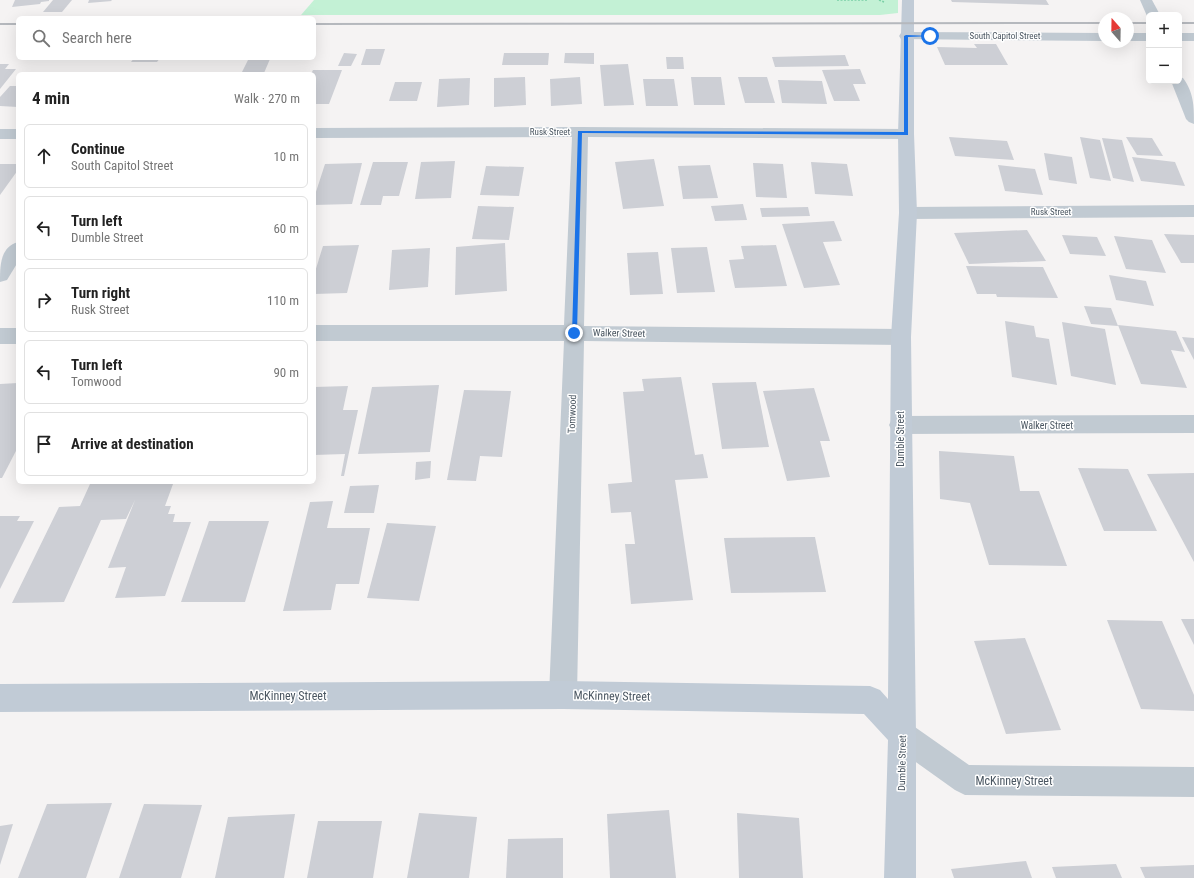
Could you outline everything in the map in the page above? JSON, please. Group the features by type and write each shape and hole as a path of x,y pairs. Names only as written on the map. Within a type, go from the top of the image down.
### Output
{"street":[{"name":"Dumble Street","path":"900,878 902,735 900,425 901,337 908,212 906,36 908,0"},
{"path":"1146,0 1152,12"},
{"name":"South Capitol Street","path":"906,36 1098,37"},
{"path":"1134,37 1146,37"},
{"path":"1182,37 1194,37"},
{"path":"1179,84 1194,119"},
{"name":"Rusk Street","path":"316,133 580,132 906,134"},
{"name":"Tomwood","path":"563,695 580,132"},
{"path":"0,134 16,134"},
{"name":"Rusk Street","path":"908,212 1194,211"},
{"path":"0,275 16,251"},
{"name":"Walker Street","path":"316,333 574,333 901,337"},
{"path":"0,336 16,336"},
{"name":"Walker Street","path":"900,425 1194,424"},
{"name":"McKinney Street","path":"0,698 563,695 870,700 902,735 965,780 1194,782"}],"path":[{"path":"837,0 868,0"},
{"path":"879,0 884,2"}],"green space":[{"path":"314,0 898,0 898,13 880,15 301,15"}],"building":[{"path":"15,0 49,1 41,2 40,4 12,7"},
{"path":"53,0 72,0 62,12 43,12"},
{"path":"89,0 111,0 112,1 88,3"},
{"path":"951,0 1046,0 1049,5 952,2"},
{"path":"974,44 996,44 1008,65 945,65 937,47 977,48"},
{"path":"366,49 385,49 380,65 361,65"},
{"path":"344,53 357,54 351,66 338,66"},
{"path":"504,53 549,53 548,65 502,65"},
{"path":"565,53 594,53 594,64 564,63"},
{"path":"845,55 849,66 775,67 772,57"},
{"path":"666,57 683,57 684,69 667,69"},
{"path":"132,60 158,60 157,62 131,62"},
{"path":"248,60 270,60 264,72 242,72"},
{"path":"0,64 9,64 5,69 16,69 0,89"},
{"path":"628,64 634,105 604,106 600,65"},
{"path":"860,69 866,84 853,84 860,101 834,101 822,70"},
{"path":"313,70 342,70 329,104 316,104 316,72 312,72"},
{"path":"525,77 526,105 494,107 494,78"},
{"path":"580,77 582,104 551,106 550,79"},
{"path":"691,77 721,77 725,105 694,105"},
{"path":"738,77 767,77 775,103 745,103"},
{"path":"470,78 469,105 437,107 439,79"},
{"path":"643,79 674,79 678,106 646,106"},
{"path":"778,80 822,81 827,104 782,103"},
{"path":"395,82 422,82 417,101 389,101"},
{"path":"10,86 16,86 16,107 0,106 0,97"},
{"path":"949,137 1007,141 1014,160 955,156"},
{"path":"1080,137 1100,140 1111,181 1090,178"},
{"path":"1126,137 1152,138 1163,156 1137,155"},
{"path":"1102,138 1122,140 1134,182 1113,178"},
{"path":"1044,153 1072,157 1077,184 1049,180"},
{"path":"1132,157 1175,162 1185,186 1141,181"},
{"path":"654,159 664,206 623,209 615,162"},
{"path":"455,161 451,198 415,199 421,162"},
{"path":"373,162 408,162 399,196 383,196 381,205 360,205"},
{"path":"811,162 847,164 853,196 815,194"},
{"path":"362,163 352,204 316,205 316,192 325,164"},
{"path":"753,163 783,164 787,198 756,197"},
{"path":"0,164 16,164 16,173 0,195"},
{"path":"710,165 718,198 683,199 678,166"},
{"path":"998,165 1035,169 1043,195 1005,191"},
{"path":"486,166 524,167 519,196 480,195"},
{"path":"743,204 747,220 715,221 711,206"},
{"path":"478,206 514,207 509,240 472,239"},
{"path":"808,207 810,216 762,217 760,208"},
{"path":"834,221 842,241 823,242 840,285 804,288 782,224"},
{"path":"1027,230 1046,261 969,264 954,233"},
{"path":"1164,234 1194,235 1194,263 1181,263"},
{"path":"1062,235 1097,237 1106,256 1070,254"},
{"path":"1114,236 1152,240 1166,273 1126,269"},
{"path":"505,243 507,291 455,295 456,247"},
{"path":"359,245 347,293 316,294 316,269 323,246"},
{"path":"776,245 787,286 735,288 729,260 744,259 741,246"},
{"path":"707,247 715,292 677,293 671,248"},
{"path":"430,248 428,287 389,290 392,250"},
{"path":"658,252 663,294 630,295 627,253"},
{"path":"966,266 1043,267 1058,298 997,297 996,294 977,294"},
{"path":"1109,275 1146,281 1154,306 1116,300"},
{"path":"1084,306 1111,308 1118,326 1091,324"},
{"path":"1005,321 1034,326 1036,337 1049,339 1057,385 1012,377"},
{"path":"1062,322 1105,329 1116,385 1071,376"},
{"path":"1118,325 1176,331 1185,352 1171,350 1187,388 1141,384"},
{"path":"1182,337 1194,338 1194,360"},
{"path":"681,377 695,455 703,454 708,478 675,480 693,600 631,604 625,544 635,544 631,512 611,513 608,484 632,482 623,392 644,391 642,379"},
{"path":"756,382 769,447 722,449 712,383"},
{"path":"16,383 16,451 2,478 0,478 0,384"},
{"path":"439,385 430,452 358,454 372,387"},
{"path":"348,386 343,410 358,410 344,476 341,476 345,454 316,455 316,387"},
{"path":"814,388 830,441 820,441 830,477 787,481 763,391"},
{"path":"464,390 511,391 502,457 480,456 476,481 447,480"},
{"path":"939,451 1014,456 1020,491 1039,491 1067,566 989,565 970,503 940,499"},
{"path":"431,461 430,478 415,480 416,462"},
{"path":"1078,468 1128,469 1157,531 1104,531"},
{"path":"1194,473 1194,562 1147,474"},
{"path":"90,484 173,484 165,506 171,506 168,514 175,514 173,522 191,522 165,596 115,598 126,567 108,568 135,500 126,519 101,520 64,602 12,603 59,507 80,506"},
{"path":"379,485 374,513 344,513 350,486"},
{"path":"333,501 327,528 370,528 359,584 336,584 331,610 283,611 310,502"},
{"path":"0,516 20,516 17,521 34,521 0,589"},
{"path":"209,521 269,521 245,602 181,602"},
{"path":"387,523 436,526 419,601 367,598"},
{"path":"815,537 826,592 731,593 724,538"},
{"path":"1181,619 1194,619 1194,645"},
{"path":"1107,620 1162,621 1194,695 1194,711 1141,709"},
{"path":"1025,638 1061,730 1006,734 974,641"},
{"path":"112,803 86,878 18,878 47,804"},
{"path":"144,804 202,805 181,878 119,878"},
{"path":"669,810 676,878 610,878 607,814"},
{"path":"419,813 477,817 469,878 407,878"},
{"path":"737,813 799,818 803,878 739,878"},
{"path":"295,814 284,878 215,878 228,817"},
{"path":"318,821 382,821 373,878 307,878"},
{"path":"13,824 0,865 0,826"},
{"path":"563,838 563,878 506,878 508,839"},
{"path":"1026,861 1032,878 954,878 951,869"},
{"path":"1116,864 1122,878 1056,878 1052,867"},
{"path":"1194,865 1194,878 1145,878 1140,867"}],"railway":[{"path":"316,24 1098,23"},
{"path":"1134,23 1146,23"},
{"path":"1182,23 1194,23"},
{"path":"0,24 16,24"}],"route":[{"path":"574,333 580,132 906,134 906,36 930,36"}]}
